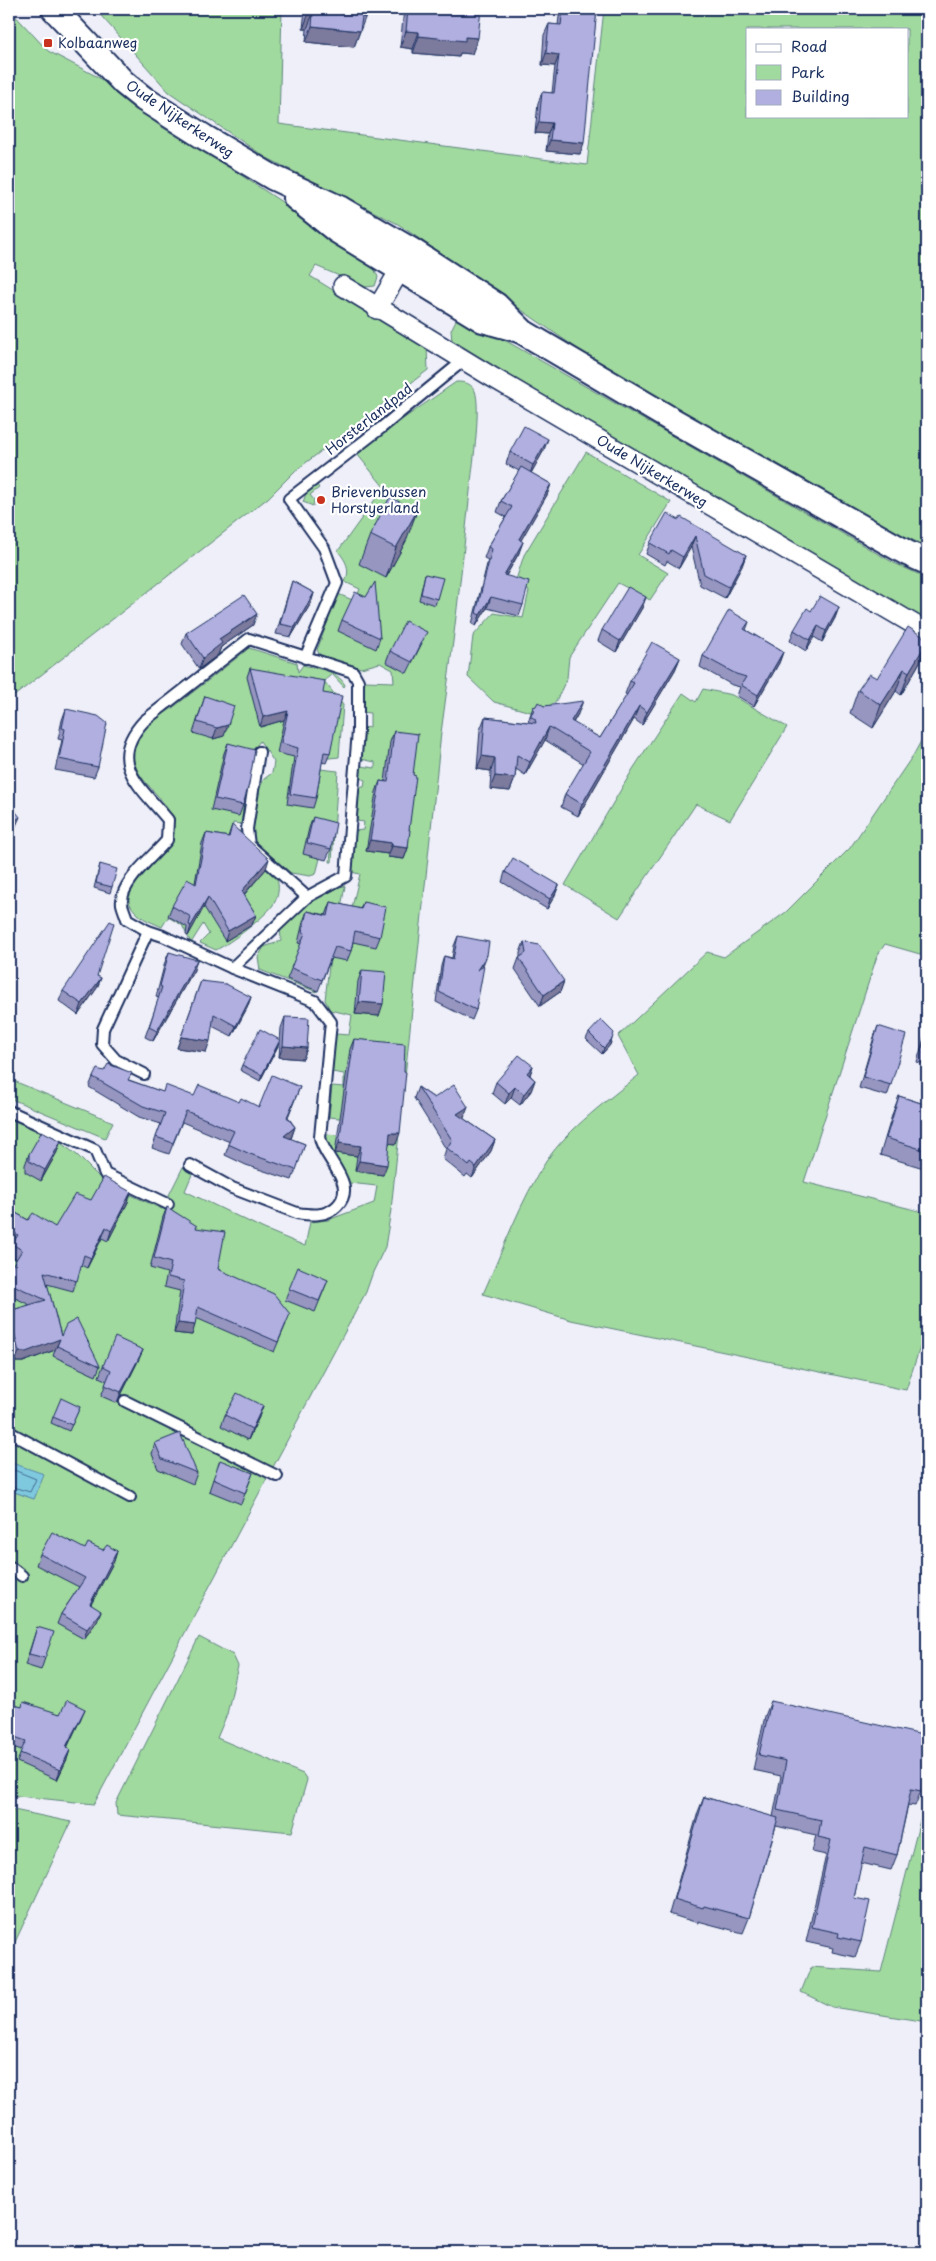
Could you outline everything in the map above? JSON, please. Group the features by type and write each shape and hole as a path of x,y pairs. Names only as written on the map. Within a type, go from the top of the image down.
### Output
{"street":[{"name":"Oude Nijkerkerweg","path":"54,9 101,60 124,83 144,99 272,177 341,209 406,260 496,305 523,332 674,421 907,553 927,562"},
{"path":"377,309 406,260"},
{"name":"Oude Nijkerkerweg","path":"343,286 377,309 927,632"}],"lane":[{"name":"Horsterlandpad","path":"304,658 336,583 324,548 289,499 381,428 464,360"},
{"path":"190,1165 232,1188 279,1207 308,1215 328,1212 334,1209 341,1202 344,1193 342,1180 321,1148 320,1137 332,1022 315,1001 232,968 148,931 127,919 122,903 125,890 134,875 167,840 168,820 132,776 125,758 132,734 144,721 249,639 353,672 358,681 358,731 346,876 307,896 232,968"},
{"path":"259,752 248,829 250,844 307,896"},
{"path":"144,1074 116,1060 102,1044 103,1029 148,931"},
{"path":"9,1111 95,1150 105,1174 168,1204"},
{"path":"125,1401 277,1476"},
{"path":"9,1432 130,1497"},
{"path":"9,1566 22,1576"}],"green space":[{"path":"9,9 48,51 98,77 160,126 215,158 370,260 378,277 375,286 365,287 316,266 310,276 427,348 428,370 295,471 268,498 9,700"},
{"path":"95,9 282,9 279,124 587,165 604,9 927,9 927,547 863,516 592,359 398,224 265,157 169,92"},
{"path":"459,314 894,563 927,578 927,625 725,507 452,342 451,330"},
{"path":"456,382 472,386 475,391 477,399 476,436 441,733 391,1210 385,1247 366,1292 94,1804 9,1795 9,1490 34,1499 44,1475 9,1462 9,1118 54,1138 77,1155 105,1183 162,1209 183,1167 193,1172 185,1191 264,1229 305,1246 310,1222 328,1220 374,1203 377,1186 349,1183 326,1142 327,1134 368,1138 369,1121 329,1117 332,1086 344,1087 344,1074 332,1072 336,1034 349,1035 352,1015 330,1010 325,1000 330,957 324,955 317,992 260,970 258,957 264,947 281,941 280,924 330,888 345,886 337,929 346,932 360,874 351,872 355,831 363,830 364,822 357,821 359,787 364,787 365,780 360,778 361,766 375,768 375,762 361,759 363,727 370,728 370,713 361,712 365,681 394,682 393,670 380,663 361,668 321,657 317,650 338,594 355,601 360,589 345,582 348,569 338,551 384,487 357,454 317,485 319,488 310,495 314,500 313,506 303,502 308,488 357,451"},
{"path":"586,452 671,502 638,555 668,573 650,600 618,583 569,657 567,678 556,701 538,714 494,702 468,677 473,636 494,613 523,618 529,591 515,583 524,555"},
{"path":"249,648 297,663 298,672 303,665 327,671 337,676 345,685 344,687 332,674 324,681 343,705 339,757 320,759 320,769 338,771 332,862 330,862 332,841 325,839 316,874 310,876 291,873 255,842 251,829 255,799 264,779 272,773 274,762 260,741 251,753 241,824 233,823 232,831 242,831 243,838 249,849 274,872 278,893 273,905 262,917 216,950 200,943 209,934 203,924 191,943 182,925 168,917 162,927 140,916 130,903 129,893 134,883 171,843 174,832 172,819 167,808 137,769 134,759 135,747 139,734 143,729"},
{"path":"703,689 732,695 787,727 730,820 696,804 619,918 565,885 633,769 683,693 696,702"},
{"path":"927,730 927,956 885,944 877,956 804,1182 927,1213 927,1343 921,1344 906,1390 571,1320 483,1294 520,1208 547,1160 577,1126 639,1075 618,1036 707,952 724,957 786,912 850,848 914,754"},
{"path":"9,1079 113,1122 105,1138 9,1098"},
{"path":"199,1637 233,1655 238,1666 227,1714 217,1738 303,1774 307,1780 292,1832 117,1815 116,1803"},
{"path":"927,1793 927,2022 832,2007 801,1992 811,1967 881,1972"},
{"path":"9,1809 71,1822 9,1955"}],"water":[{"path":"9,1462 44,1474 34,1499 9,1490"}],"building":[{"path":"310,9 366,9 365,18 362,17 360,31 312,26 313,13 309,13"},
{"path":"408,9 481,9 478,38 465,37 465,41 419,36 419,32 406,31"},
{"path":"563,9 597,9 584,143 550,140 552,123 539,122 542,92 554,93 559,55 546,53 549,24 561,25"},
{"path":"524,426 548,439 533,465 510,452"},
{"path":"521,467 551,484 519,539 523,542 504,575 529,582 523,605 491,597 480,615 476,613 492,549 488,547 512,507 501,501"},
{"path":"390,497 417,511 396,548 370,535"},
{"path":"667,513 679,520 681,517 746,555 729,587 704,574 695,536 683,557 671,550 669,554 650,543"},
{"path":"425,574 443,578 437,599 421,594"},
{"path":"292,581 314,593 295,627 280,624"},
{"path":"375,582 380,638 342,620 355,592 366,597"},
{"path":"628,587 646,597 620,641 602,630"},
{"path":"244,595 257,614 219,639 222,643 203,658 186,633"},
{"path":"820,596 839,607 826,631 818,626 810,640 794,630 807,608 811,611"},
{"path":"729,610 749,622 744,629 783,652 758,695 741,685 746,677 736,674 703,656"},
{"path":"405,621 427,632 412,662 390,651"},
{"path":"908,627 927,639 927,642 909,672 904,669 881,705 858,690 869,674 877,678"},
{"path":"652,642 680,658 647,712 639,706 582,804 565,794 590,752 549,727 530,762 517,755 515,778 495,776 495,758 482,756 485,717 536,723 535,719 530,716 534,710 533,707 538,702 544,706 583,701 571,721 600,738 634,683 630,681"},
{"path":"250,668 325,681 323,693 342,696 330,753 324,752 316,798 290,794 298,748 281,743 288,711 263,717"},
{"path":"205,696 234,706 228,725 217,728 197,722"},
{"path":"66,709 98,716 107,723 98,767 59,759 65,729 62,728"},
{"path":"394,731 418,734 413,775 416,776 408,848 392,846 392,843 370,840 380,781 388,782"},
{"path":"228,743 255,750 243,805 215,799"},
{"path":"9,803 20,817 10,824 9,824"},
{"path":"313,817 336,823 331,849 307,843"},
{"path":"232,825 269,859 242,891 256,915 228,931 208,897 191,926 189,925 191,917 172,906 187,879 196,884 206,833 229,837"},
{"path":"513,858 559,885 550,899 505,872"},
{"path":"100,864 117,869 112,887 96,883"},
{"path":"331,902 361,909 363,902 386,907 380,937 355,931 351,951 335,947 322,980 291,968 305,933 302,932 307,911 328,916"},
{"path":"110,921 114,923 97,976 101,978 82,1004 63,991"},
{"path":"458,936 489,942 487,955 477,970 484,966 476,1010 439,992 444,956 453,959"},
{"path":"524,942 539,945 564,981 544,995 519,958 526,953"},
{"path":"169,952 197,960 157,1031 149,1027 162,987 160,986"},
{"path":"362,970 386,972 383,1004 359,1002"},
{"path":"201,981 226,984 251,997 236,1026 214,1014 210,1041 181,1037"},
{"path":"285,1017 309,1018 307,1048 283,1046"},
{"path":"601,1020 614,1033 612,1039 604,1048 589,1033"},
{"path":"878,1026 906,1035 891,1085 863,1077"},
{"path":"260,1029 280,1040 262,1075 242,1065"},
{"path":"927,1031 927,1053 921,1051"},
{"path":"354,1039 405,1044 404,1072 406,1072 400,1133 390,1133 387,1165 359,1161 361,1146 339,1143"},
{"path":"519,1055 533,1066 527,1073 535,1080 524,1094 515,1087 509,1093 496,1082"},
{"path":"108,1064 132,1073 128,1080 163,1092 165,1085 194,1096 199,1085 239,1102 241,1098 259,1107 272,1075 300,1087 287,1117 295,1127 284,1136 305,1144 296,1170 228,1144 234,1131 186,1111 173,1143 156,1137 165,1113 143,1106 93,1077 97,1069 104,1071"},
{"path":"454,1085 468,1107 457,1114 495,1140 476,1167 471,1163 469,1166 447,1148 452,1140 418,1087 434,1098"},
{"path":"899,1096 927,1105 927,1151 886,1138"},
{"path":"42,1131 61,1141 45,1170 29,1161 29,1154"},
{"path":"104,1177 131,1192 111,1231 106,1227 91,1258 84,1255 77,1281 44,1272 61,1336 66,1325 77,1319 100,1366 57,1346 60,1339 26,1352 19,1352 9,1311 46,1300 9,1283 9,1271 22,1250 12,1244 18,1235 9,1230 9,1209 28,1220 33,1213 55,1227 75,1194 91,1200"},
{"path":"167,1207 197,1226 196,1228 225,1232 218,1269 274,1294 290,1314 278,1342 198,1307 195,1325 178,1323 184,1281 168,1277 171,1263 154,1258"},
{"path":"298,1267 328,1280 319,1301 289,1289"},
{"path":"115,1337 143,1350 121,1392 105,1385 111,1370 103,1366"},
{"path":"237,1393 263,1406 252,1429 225,1415"},
{"path":"61,1398 80,1407 72,1425 53,1417"},
{"path":"180,1433 197,1473 162,1459 155,1443"},
{"path":"220,1460 253,1473 245,1493 213,1479"},
{"path":"52,1532 85,1549 88,1543 103,1550 107,1545 117,1551 90,1604 101,1611 87,1629 61,1614 85,1578 40,1554"},
{"path":"37,1627 54,1632 45,1658 29,1654"},
{"path":"67,1700 85,1709 66,1747 70,1750 60,1770 20,1753 26,1741 9,1735 9,1722 14,1705 22,1707 23,1702 60,1714"},
{"path":"771,1701 927,1736 927,1764 921,1791 911,1789 897,1855 865,1847 854,1898 870,1901 861,1942 838,1937 839,1933 812,1927 831,1840 818,1837 821,1820 777,1810 786,1761 759,1755"},
{"path":"704,1797 778,1818 749,1918 704,1906 703,1908 674,1899"},
{"path":"9,1826 12,1826 9,1837"}],"place":[{"name":"Kolbaanweg","path":"48,43"},
{"name":"Brievenbussen Horstyerland","path":"321,500"}]}
